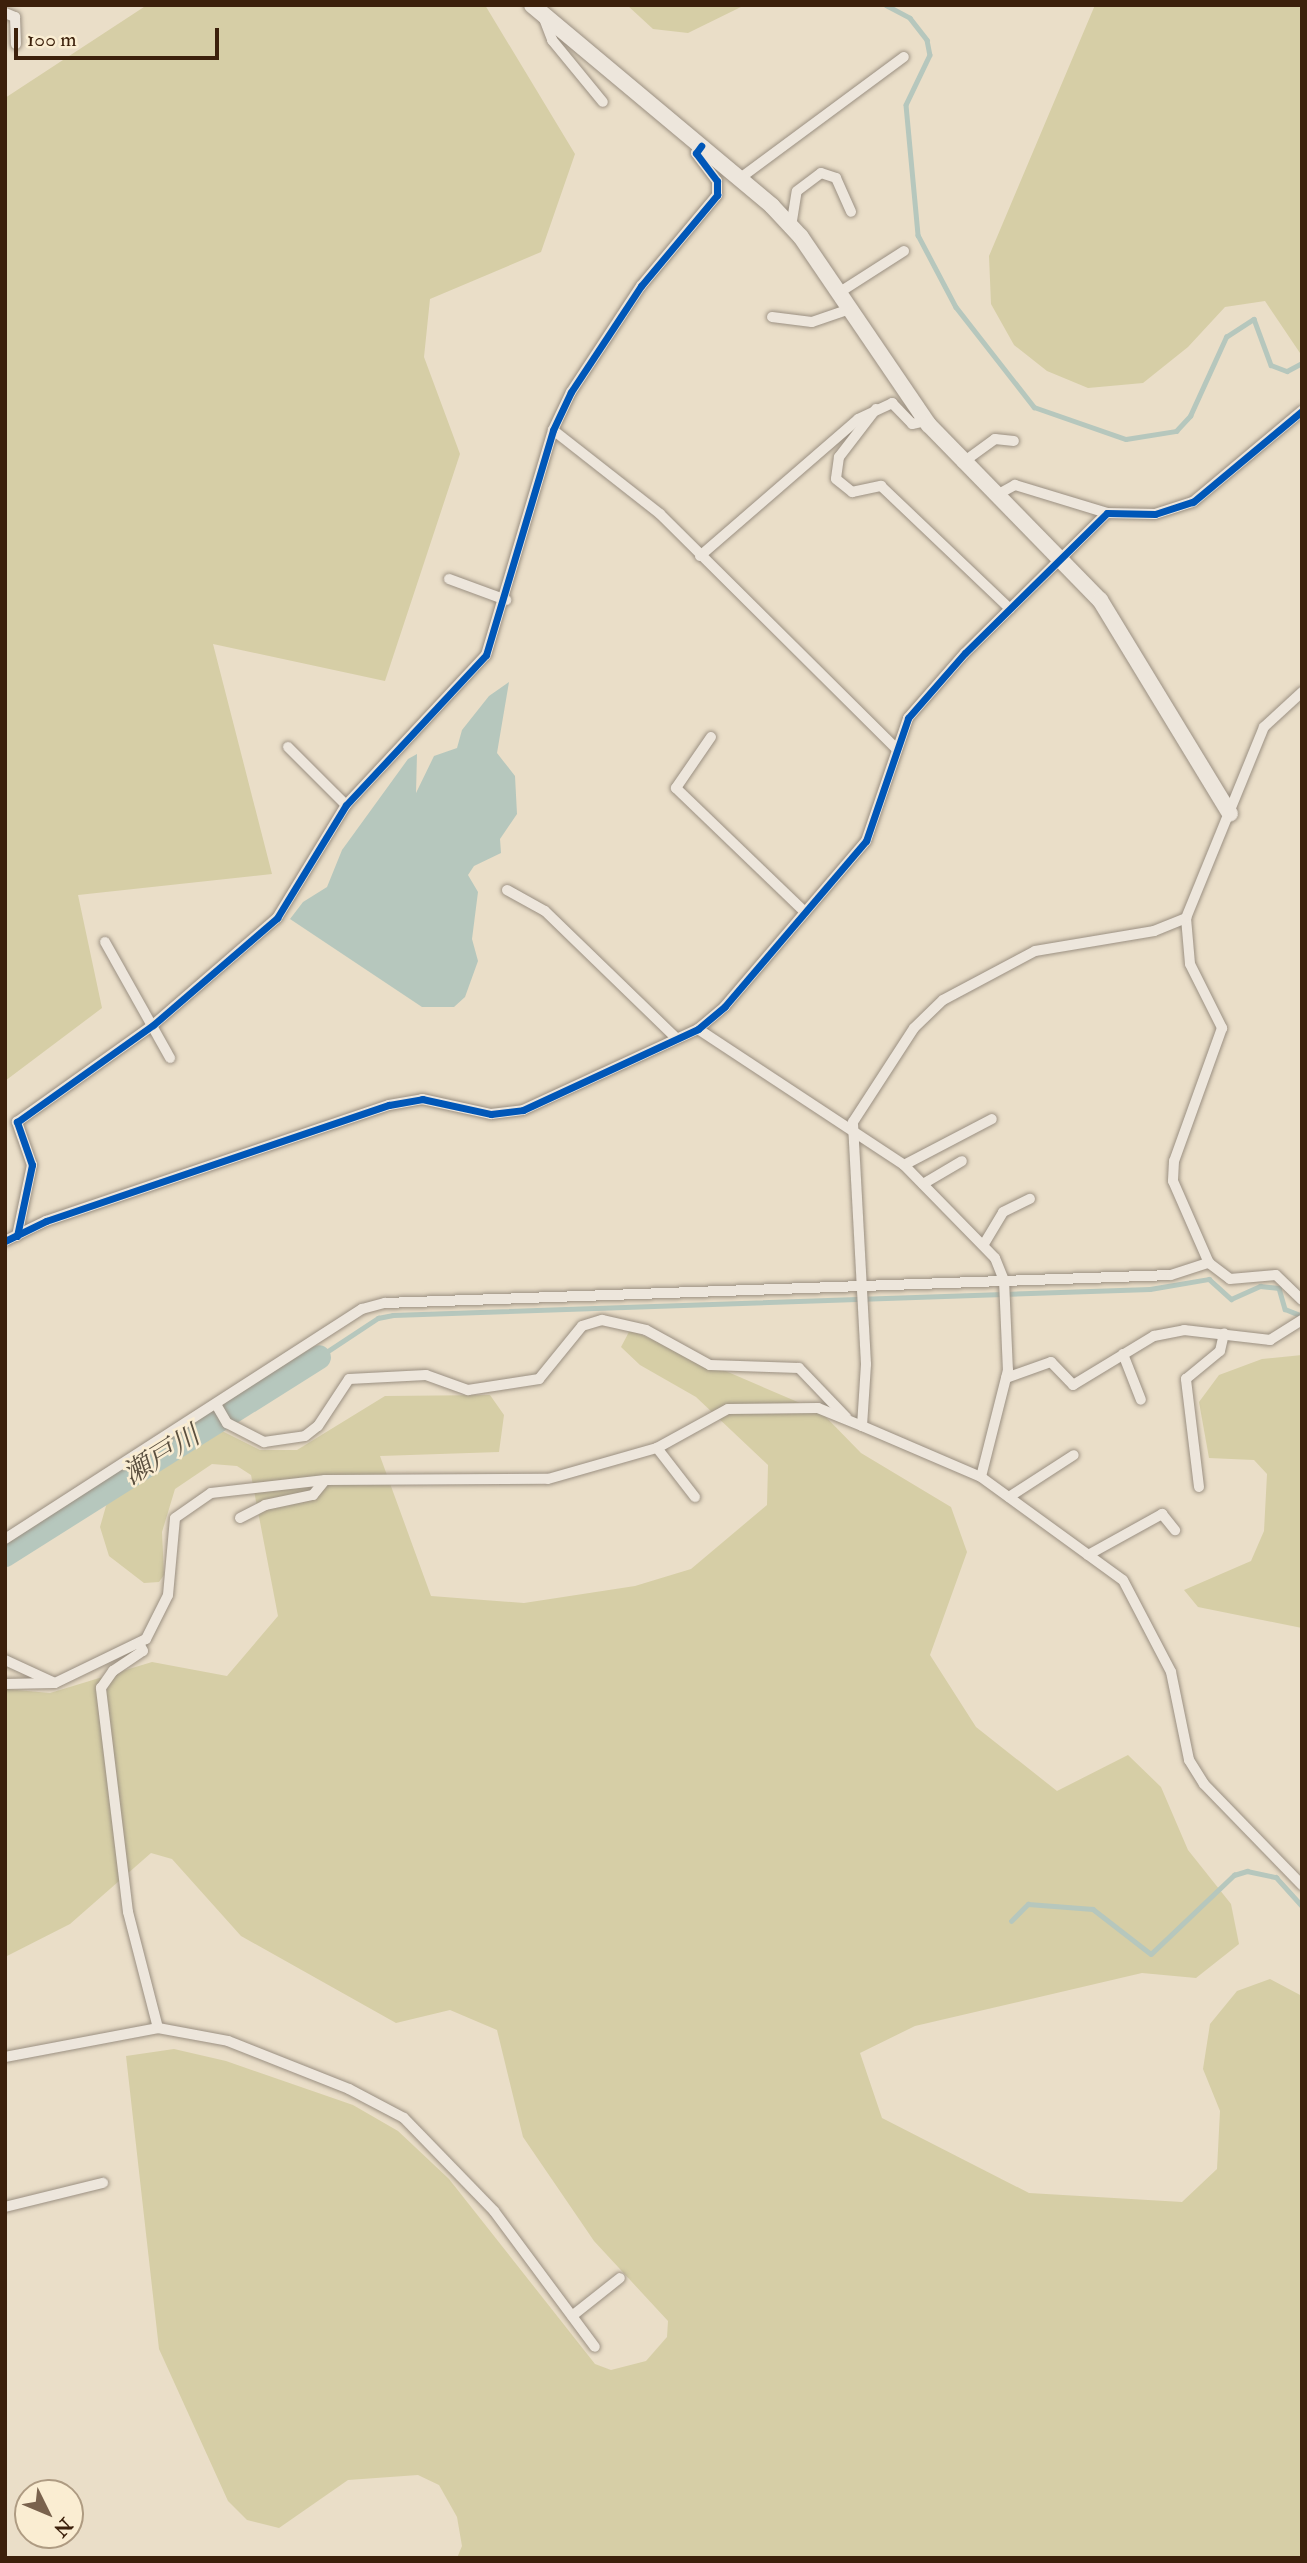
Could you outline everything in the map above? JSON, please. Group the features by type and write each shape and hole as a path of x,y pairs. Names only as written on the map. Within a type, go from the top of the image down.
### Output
{"street":[{"path":"537,10 552,40 603,102"},
{"path":"537,10 701,146 791,227 840,292 926,421 962,463 1100,600 1230,814"},
{"path":"5,13 15,17 16,44"},
{"path":"739,179 904,57"},
{"path":"9,1239 32,1165 17,1122 153,1025 277,918 346,805 486,655 506,600 553,430 609,331 717,195 717,181 695,153 701,146"},
{"path":"791,227 797,191 821,173 836,178 851,212"},
{"path":"840,292 904,251"},
{"path":"772,317 812,322 850,309"},
{"path":"700,556 815,452 876,409 892,403 912,424 926,421"},
{"path":"876,409 839,457 836,479 852,492 881,486 1010,609"},
{"path":"995,496 1015,485 1107,513 1155,514 1193,502 1302,411"},
{"path":"553,430 660,514 897,750"},
{"path":"962,463 995,439 1014,441"},
{"path":"9,1239 389,1105 422,1099 491,1114 523,1110 698,1029 725,1006 874,829 897,750 916,705 1107,513"},
{"path":"449,579 506,600"},
{"path":"1302,692 1264,727 1186,918 1191,964 1222,1028 1172,1171 1209,1263 1230,1279 1276,1275 1302,1300"},
{"path":"711,737 676,788 804,911"},
{"path":"288,747 346,805"},
{"path":"507,890 545,911 676,1038"},
{"path":"862,1426 862,1295 852,1131 858,1112 890,1062 928,1011 943,1000 1035,951 1154,931 1186,918"},
{"path":"105,942 170,1058"},
{"path":"698,1029 904,1165 984,1244 1004,1284 1006,1378 981,1477"},
{"path":"904,1165 933,1146 969,1135 992,1119"},
{"path":"923,1184 962,1161"},
{"path":"984,1244 1003,1212 1030,1199"},
{"path":"5,1539 216,1406 362,1309 385,1303 862,1295 1171,1275 1209,1263"},
{"path":"216,1406 227,1423 264,1442 305,1436 318,1426 349,1379 426,1375 468,1390 539,1379 582,1326 602,1320 646,1330 710,1365 799,1368 848,1419"},
{"path":"1006,1378 1051,1362 1073,1385 1154,1336 1184,1330 1270,1340 1301,1321"},
{"path":"1199,1487 1186,1380 1220,1351 1224,1333"},
{"path":"1123,1354 1142,1399"},
{"path":"5,1684 55,1683 139,1643 155,1628 166,1603 175,1518 211,1493 229,1488 325,1480 548,1479 657,1448 720,1410 818,1408 981,1477 1123,1580 1159,1642 1171,1672 1189,1760 1204,1784 1302,1885"},
{"path":"657,1448 695,1497"},
{"path":"1009,1497 1074,1455"},
{"path":"240,1518 265,1505 313,1495 325,1480"},
{"path":"1088,1555 1162,1514 1175,1530"},
{"path":"139,1643 143,1651 113,1671 102,1688 128,1912 158,2028"},
{"path":"5,1660 55,1683"},
{"path":"5,2057 158,2028 228,2041 349,2089 404,2119 494,2211 595,2347"},
{"path":"5,2207 103,2183"},
{"path":"572,2316 620,2278"}],"shaded area":[{"path":"147,5 485,5 575,154 541,252 430,299 424,357 460,454 385,681 213,644 272,874 78,895 102,1008 5,1081 5,98"},
{"path":"627,5 745,5 688,33 653,29"},
{"path":"1095,5 1302,5 1302,356 1265,301 1225,307 1188,347 1143,383 1088,388 1047,371 1014,345 991,304 989,256"},
{"path":"509,682 497,753 515,776 517,814 500,839 501,853 474,866 468,875 478,892 472,939 478,961 465,997 454,1007 422,1007 290,919 303,902 327,887 342,850 408,759 417,754 416,793 434,756 457,748 462,730 489,696"},
{"path":"630,1330 821,1412 861,1453 951,1507 967,1552 930,1655 976,1727 1057,1791 1128,1755 1161,1787 1188,1850 1231,1904 1239,1944 1196,1978 1142,1973 915,2026 860,2053 882,2118 1029,2193 1182,2202 1217,2169 1220,2111 1203,2069 1210,2024 1237,1991 1270,1979 1302,1996 1302,2558 457,2558 462,2546 457,2517 439,2485 418,2475 348,2480 279,2528 247,2520 228,2501 159,2349 126,2056 174,2049 226,2061 353,2105 398,2131 449,2179 595,2364 611,2370 646,2361 667,2337 668,2321 594,2241 523,2137 497,2030 450,2010 396,2023 241,1936 172,1859 151,1853 70,1924 5,1957 5,1689 50,1693 152,1662 227,1676 278,1616 251,1475 237,1466 212,1464 175,1489 162,1532 164,1575 159,1582 144,1583 109,1556 100,1527 108,1499 220,1430 260,1450 297,1450 385,1396 490,1395 504,1415 499,1452 380,1456 431,1596 524,1603 635,1586 691,1569 767,1505 768,1465 696,1397 640,1365 621,1347"},
{"path":"1302,1355 1302,1628 1198,1607 1184,1590 1251,1561 1264,1531 1267,1474 1254,1460 1209,1458 1199,1402 1219,1375 1262,1359"}],"waterway":[{"path":"886,5 910,18 927,40 930,55 906,105 918,235 956,307 1034,407 1126,439 1176,431 1190,416 1226,337 1254,319 1271,365 1287,371 1302,363"},
{"path":"319,1357 378,1318 393,1315 1150,1289 1209,1279 1231,1299 1260,1286 1279,1288 1285,1309 1302,1316"},
{"name":"瀬戸川","path":"5,1555 319,1357"},
{"path":"1011,1921 1028,1904 1093,1909 1151,1954 1234,1875 1247,1871 1276,1877 1302,1906"}],"cycle path":[{"path":"17,1236 32,1165 17,1122 153,1025 277,918 346,805 486,655 553,430 571,392 641,286 717,195 717,181 696,153 701,146"},
{"path":"5,1241 46,1221 389,1105 422,1099 491,1114 523,1110 698,1029 725,1006 866,841 908,718 965,653 1107,513 1155,514 1193,502 1302,411"}]}
